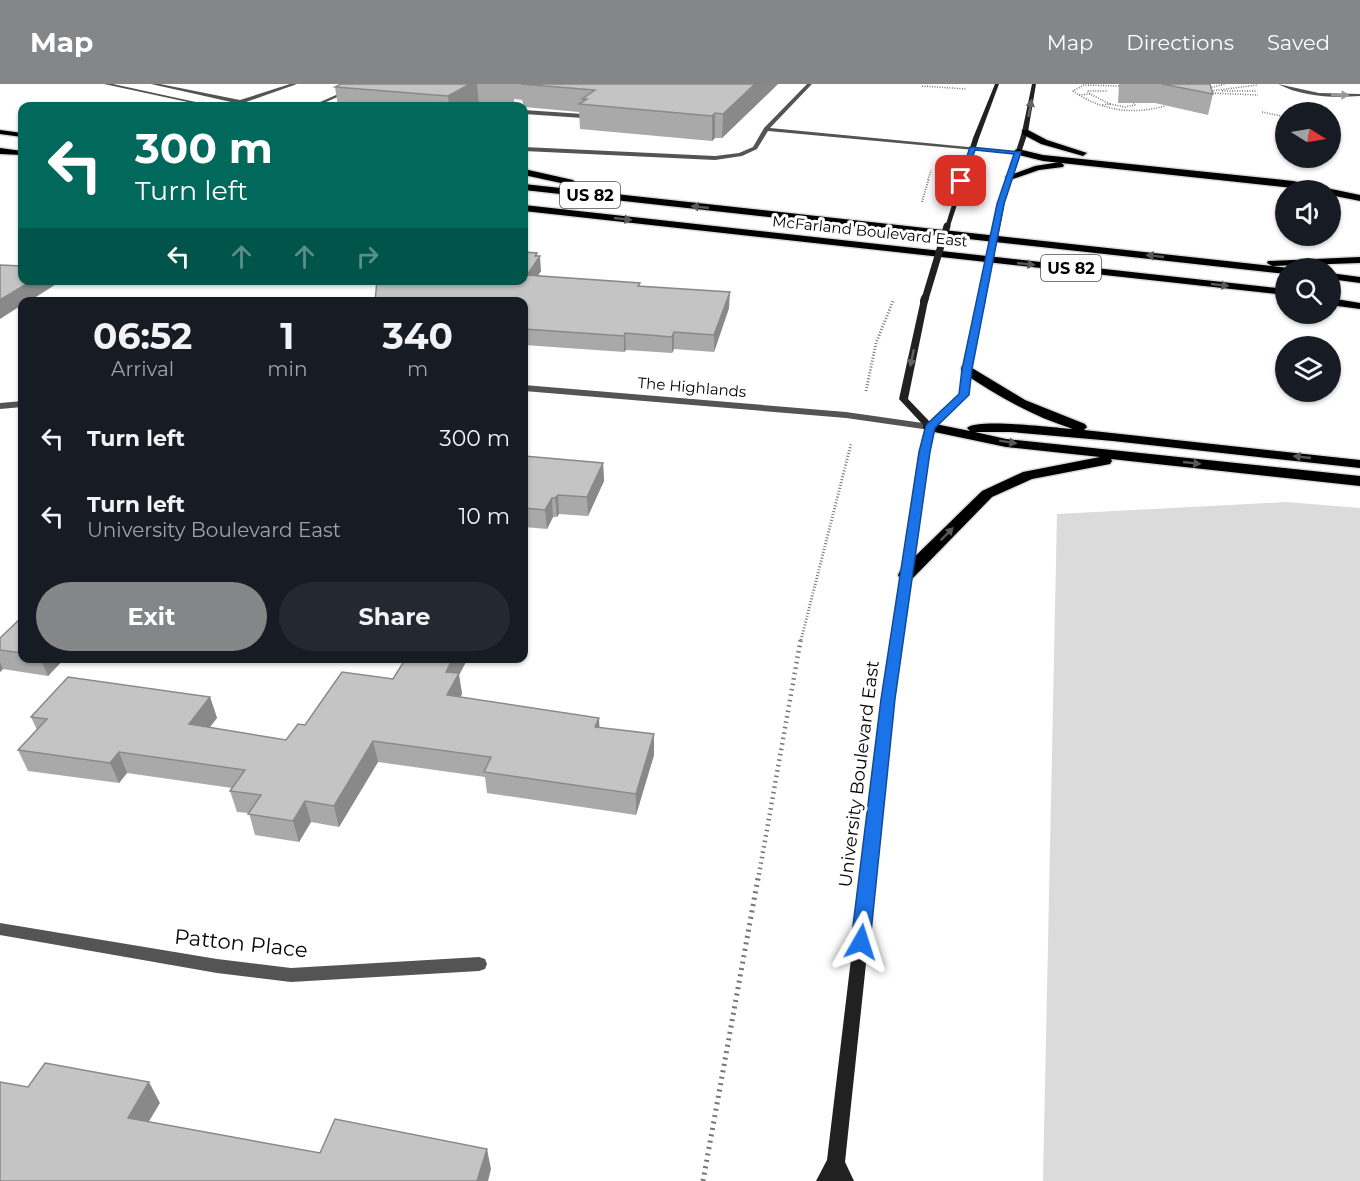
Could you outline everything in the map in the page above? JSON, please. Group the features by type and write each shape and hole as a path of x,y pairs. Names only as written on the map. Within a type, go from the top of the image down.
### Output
{"highway":[{"path":"0,132 18,134"},
{"path":"1025,132 1044,142 1108,158"},
{"path":"0,151 18,153"},
{"path":"1018,152 1046,152 1196,167 1360,190"},
{"path":"1018,152 1043,158 1293,184 1360,198"},
{"path":"1010,177 1038,168 1086,162"},
{"path":"528,173 657,202"},
{"name":"McFarland Boulevard East","path":"528,187 1275,270"},
{"name":"McFarland Boulevard East","path":"528,208 1275,291"},
{"path":"1213,262 1360,261"},
{"path":"1341,277 1360,280"},
{"path":"1341,298 1360,299"},
{"path":"1341,301 1360,306"},
{"path":"967,369 1009,399 1043,415 1113,437"},
{"path":"930,427 1011,428 1360,464"},
{"path":"930,427 1006,443 1360,481"},
{"path":"906,575 987,494 1028,476 1078,464 1133,457"}],"main road":[{"path":"997,84 955,198 924,301 903,399 930,427 964,395 967,369 1001,204 1025,132 1034,84"},
{"name":"University Boulevard East","path":"826,1181 836,1162 888,699 930,427"},
{"name":"University Boulevard East","path":"836,1162 844,1181"}],"street":[{"path":"106,84 192,102"},
{"path":"153,84 237,102 295,84"},
{"path":"139,91 168,84"},
{"path":"323,102 364,84"},
{"path":"528,148 715,158 740,154 755,148 766,129 810,84"},
{"path":"1280,84 1295,90 1317,94 1360,95"},
{"path":"528,112 583,116"},
{"path":"766,129 1018,152"},
{"name":"The Highlands","path":"528,388 858,417 930,427"},
{"path":"0,408 18,405"},
{"name":"Patton Place","path":"0,929 217,966 291,975 479,964"}],"path":[{"path":"1202,90 1225,84"},
{"path":"1119,87 1083,85 1074,89 1074,93 1098,105 1137,112 1166,106"},
{"path":"1256,91 1206,92 1260,85"},
{"path":"922,86 968,89"},
{"path":"1090,94 1087,91 1108,91"},
{"path":"1078,95 1090,94 1110,104"},
{"path":"1098,105 1128,107 1135,105 1132,102"},
{"path":"1262,112 1275,115"},
{"path":"920,212 930,170 937,170"},
{"path":"703,1181 805,617 865,398 876,343 894,297"}],"shaded area":[{"path":"1287,502 1360,508 1360,1181 1043,1181 1057,514"}],"building":[{"path":"341,84 470,84 448,96 335,87"},
{"path":"521,84 755,84 723,114 715,113 712,116 579,104 595,90"},
{"path":"1162,84 1210,84 1213,94"},
{"path":"528,252 537,253 535,256 540,256 528,274"},
{"path":"0,265 18,266 18,285 25,285 0,300"},
{"path":"528,275 730,292 714,335 674,332 672,337 528,329 528,297 375,297 377,285 528,285"},
{"path":"528,456 603,463 587,497 558,495 552,498 545,510 528,508"},
{"path":"18,621 18,652 0,650 0,638"},
{"path":"403,663 450,663 446,672 459,673 447,695 599,718 595,727 654,734 636,794 484,772 491,757 373,741 334,806 305,801 293,821 248,814 261,795 230,791 245,770 119,752 110,763 18,750 47,719 31,717 68,677 210,697 189,724 286,740 298,724 305,725 342,672 393,679"},
{"path":"45,1063 149,1082 128,1118 320,1153 335,1119 487,1149 477,1181 0,1181 0,1082 28,1087"}],"route":[{"path":"861,942 896,634 924,452 930,427 964,395 967,369 1001,204 1018,152 973,148 961,181"}]}
